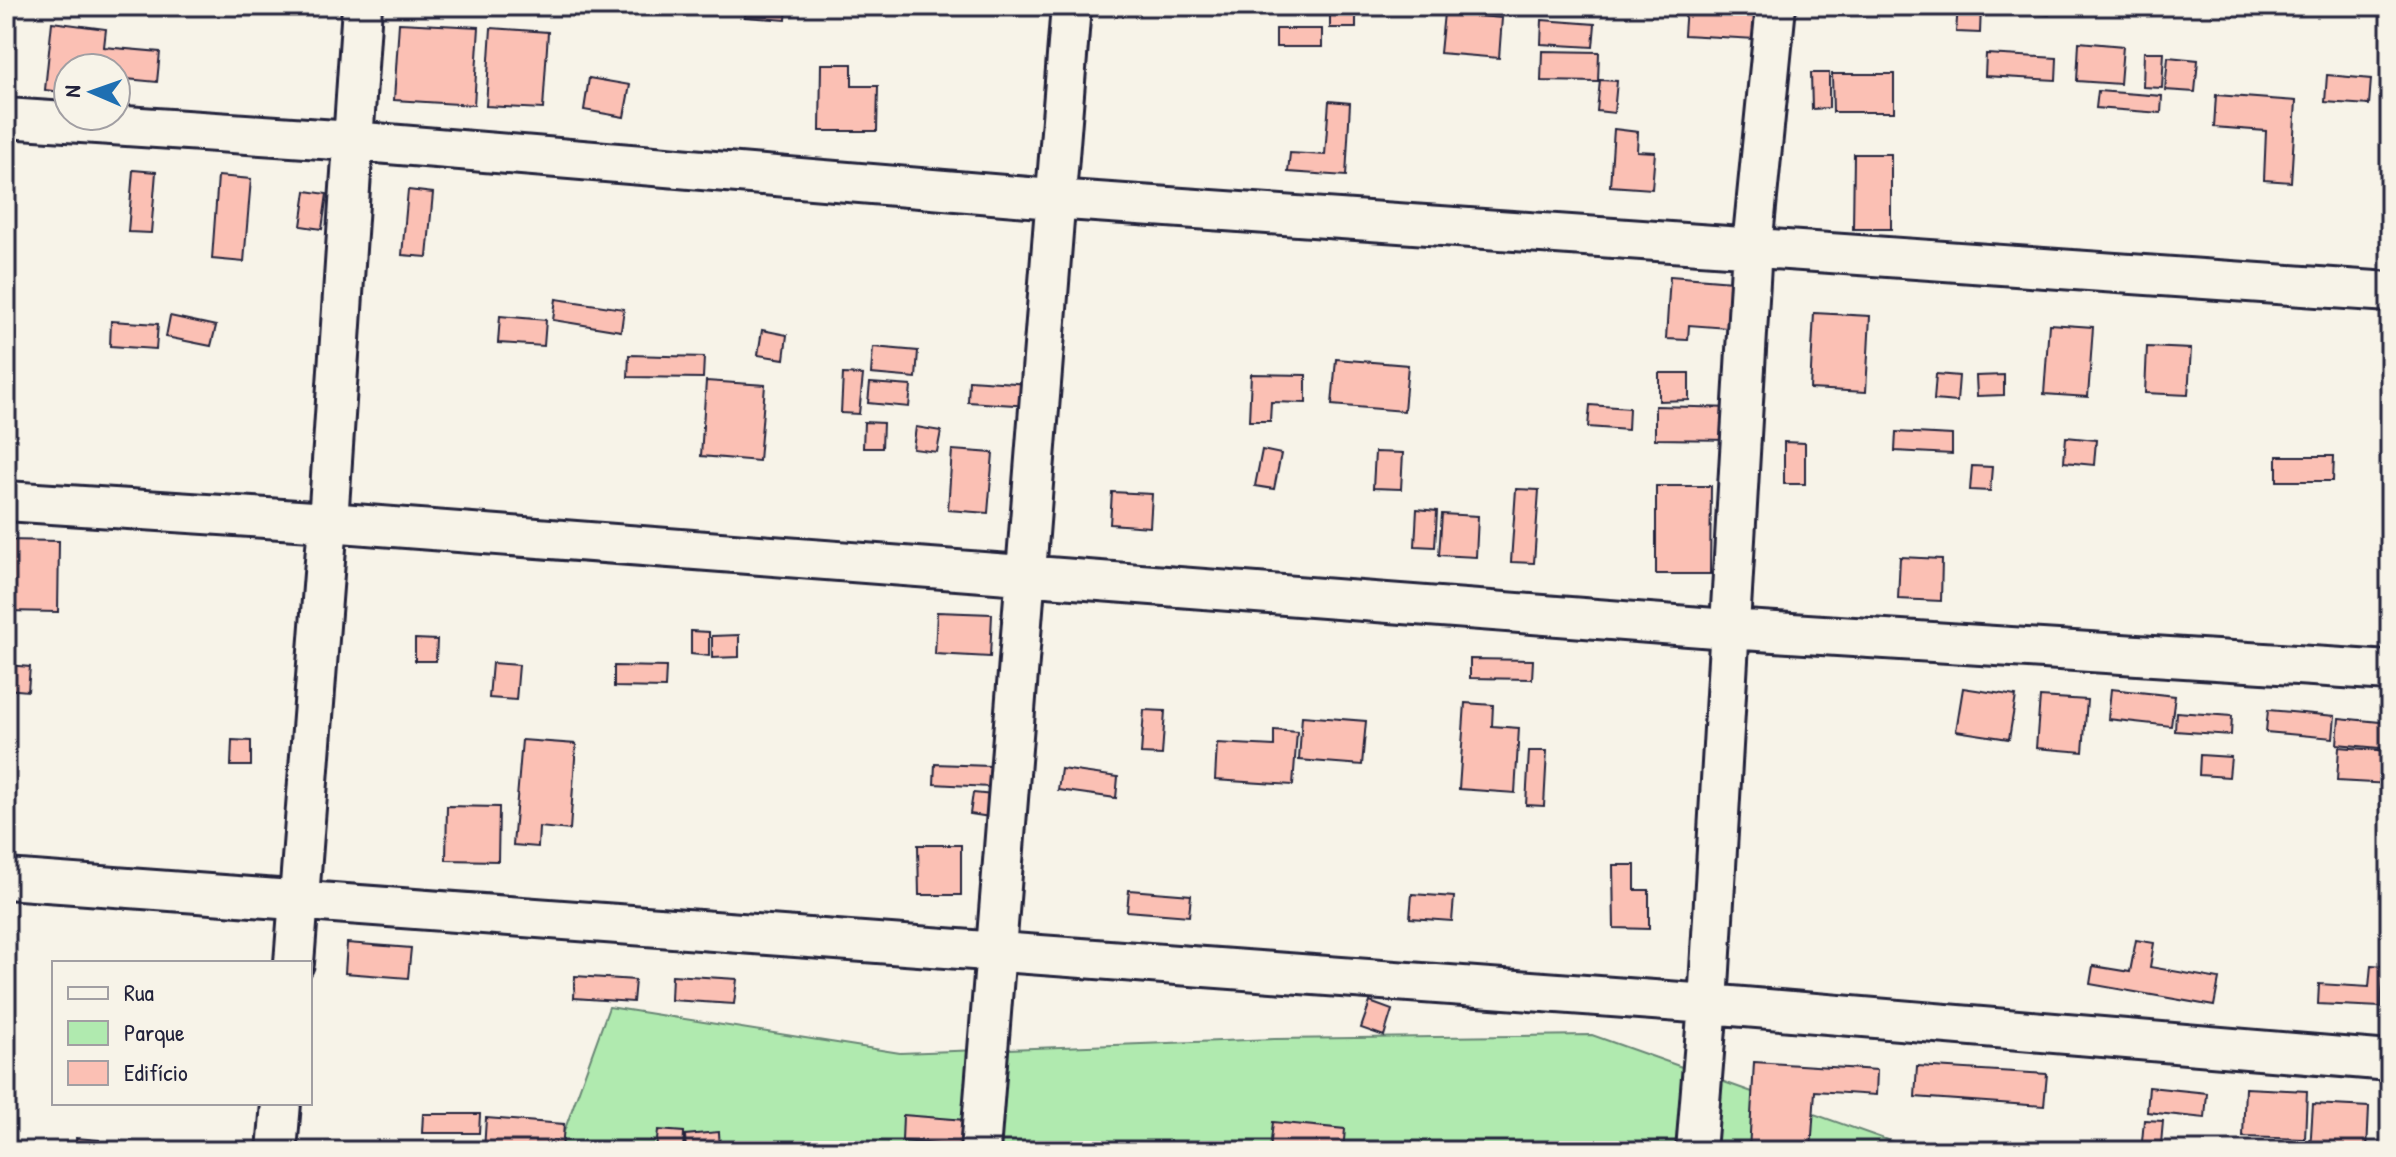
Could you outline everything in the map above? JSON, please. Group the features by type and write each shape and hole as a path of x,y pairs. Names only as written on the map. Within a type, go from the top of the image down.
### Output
{"street":[{"path":"294,961 328,522 362,6"},
{"path":"980,1151 1023,575 1071,6"},
{"path":"1696,1151 1708,1004 1752,247 1776,6"},
{"path":"6,118 352,141 1053,199 2390,292"},
{"path":"6,501 328,522 1728,629 2390,671"},
{"path":"6,879 1708,1004 2390,1061"},
{"path":"277,1151 281,1105"}],"green space":[{"path":"609,1007 900,1053 1275,1039 1592,1035 1918,1151 557,1151"}],"building":[{"path":"746,6 787,6 786,20 745,17"},
{"path":"1330,6 1356,6 1356,28 1330,28"},
{"path":"1686,6 1759,6 1756,39 1684,35"},
{"path":"1958,6 1981,6 1980,33 1956,32"},
{"path":"1995,6 2049,6 2049,15 1995,10"},
{"path":"1444,13 1502,18 1499,58 1440,53"},
{"path":"1542,20 1595,24 1593,47 1541,44"},
{"path":"52,22 106,29 104,47 160,52 157,82 132,80 132,52 52,52 52,91 45,90"},
{"path":"399,23 479,27 474,105 394,100"},
{"path":"491,28 548,32 543,109 486,106"},
{"path":"1276,29 1322,29 1322,47 1276,47"},
{"path":"2079,42 2123,46 2120,84 2077,81"},
{"path":"1542,51 1599,52 1598,82 1541,81"},
{"path":"2144,52 2164,52 2162,88 2143,87"},
{"path":"1986,54 2057,58 2056,80 1985,76"},
{"path":"2168,57 2198,60 2195,92 2165,90"},
{"path":"821,64 852,64 852,86 878,86 877,131 820,131"},
{"path":"1811,73 1829,73 1829,108 1812,109"},
{"path":"1832,74 1894,74 1894,112 1833,112"},
{"path":"2327,75 2371,79 2369,105 2325,102"},
{"path":"589,78 630,85 624,117 584,110"},
{"path":"1600,80 1617,81 1614,113 1597,111"},
{"path":"2098,91 2162,96 2161,113 2096,108"},
{"path":"2216,95 2296,101 2291,182 2264,180 2266,131 2214,127"},
{"path":"1329,101 1350,103 1346,176 1288,172 1290,153 1325,155"},
{"path":"1614,129 1638,132 1637,151 1655,152 1652,189 1610,186"},
{"path":"1854,154 1891,154 1891,229 1853,229"},
{"path":"133,170 156,172 151,233 128,232"},
{"path":"218,176 251,179 244,262 212,259"},
{"path":"408,190 433,193 427,257 402,255"},
{"path":"306,191 327,194 322,229 301,226"},
{"path":"1670,276 1732,281 1728,328 1689,325 1688,340 1666,339"},
{"path":"556,299 624,309 621,331 553,320"},
{"path":"1814,313 1870,316 1866,392 1810,389"},
{"path":"170,316 216,326 211,346 166,337"},
{"path":"500,316 546,320 544,346 498,343"},
{"path":"111,321 158,324 156,349 110,346"},
{"path":"2049,324 2093,327 2088,397 2044,394"},
{"path":"762,330 787,335 784,359 758,355"},
{"path":"873,347 918,351 916,378 871,374"},
{"path":"2147,347 2191,349 2188,395 2145,393"},
{"path":"629,355 704,357 703,378 628,377"},
{"path":"1336,359 1408,365 1404,411 1332,405"},
{"path":"1659,373 1689,373 1689,400 1659,401"},
{"path":"843,374 863,375 859,414 841,413"},
{"path":"1251,374 1306,375 1306,403 1271,402 1270,421 1249,421"},
{"path":"1936,374 1959,376 1957,402 1934,400"},
{"path":"2004,375 2004,395 1977,396 1976,376"},
{"path":"969,380 1030,384 1029,406 968,402"},
{"path":"706,381 765,385 759,461 701,456"},
{"path":"870,383 911,386 909,407 868,403"},
{"path":"1590,405 1629,408 1628,430 1588,427"},
{"path":"1655,406 1734,408 1734,440 1655,439"},
{"path":"864,422 883,423 882,448 863,448"},
{"path":"916,427 941,431 937,452 913,449"},
{"path":"1896,432 1952,435 1952,454 1895,451"},
{"path":"2066,437 2096,440 2094,465 2064,462"},
{"path":"1784,442 1805,443 1805,484 1784,484"},
{"path":"952,450 993,453 988,513 948,510"},
{"path":"1262,450 1281,454 1274,489 1255,486"},
{"path":"1375,452 1403,453 1401,489 1373,488"},
{"path":"2277,456 2334,456 2333,481 2277,481"},
{"path":"1972,466 1992,467 1990,491 1970,490"},
{"path":"1656,486 1711,486 1710,574 1656,574"},
{"path":"1516,489 1539,490 1534,563 1511,562"},
{"path":"1112,492 1152,494 1150,527 1110,524"},
{"path":"1417,509 1437,511 1435,547 1415,546"},
{"path":"1442,514 1478,516 1476,557 1439,555"},
{"path":"6,540 59,541 58,612 6,611"},
{"path":"1900,557 1942,559 1941,601 1898,599"},
{"path":"937,612 992,614 990,657 935,654"},
{"path":"691,631 709,632 709,656 691,654"},
{"path":"739,635 739,657 712,658 712,636"},
{"path":"415,639 437,640 436,661 415,661"},
{"path":"1470,659 1533,660 1532,679 1470,678"},
{"path":"492,663 519,665 516,700 489,698"},
{"path":"6,665 30,667 28,691 6,689"},
{"path":"614,666 666,667 665,688 614,687"},
{"path":"1963,688 2016,696 2009,739 1956,731"},
{"path":"2111,689 2175,696 2171,726 2108,719"},
{"path":"2040,697 2087,700 2083,752 2036,748"},
{"path":"1465,703 1493,705 1492,726 1519,728 1515,793 1459,789"},
{"path":"1144,710 1165,711 1162,755 1141,754"},
{"path":"2268,710 2335,716 2333,738 2266,732"},
{"path":"2176,712 2232,716 2231,735 2175,731"},
{"path":"1302,716 1366,721 1362,765 1299,760"},
{"path":"2339,718 2390,723 2390,749 2337,744"},
{"path":"1274,730 1297,732 1293,785 1215,780 1217,743 1274,746"},
{"path":"232,740 251,741 251,766 231,766"},
{"path":"522,740 576,744 570,830 539,827 538,847 513,845"},
{"path":"2339,747 2390,751 2390,784 2337,781"},
{"path":"1529,751 1547,751 1544,806 1526,805"},
{"path":"2200,755 2231,757 2229,777 2199,775"},
{"path":"935,764 990,766 989,787 934,784"},
{"path":"1061,769 1118,777 1116,798 1058,790"},
{"path":"973,793 993,795 990,817 970,814"},
{"path":"447,806 499,807 498,861 446,860"},
{"path":"918,845 961,845 961,895 919,895"},
{"path":"1613,865 1635,865 1635,890 1649,890 1649,929 1614,928"},
{"path":"1129,890 1191,895 1189,916 1127,911"},
{"path":"1412,894 1454,897 1452,921 1410,918"},
{"path":"2136,940 2154,943 2150,967 2219,979 2214,1006 2090,984 2093,966 2130,972"},
{"path":"347,943 411,948 408,978 345,973"},
{"path":"2371,965 2384,966 2381,1007 2318,1004 2319,984 2369,987"},
{"path":"672,975 737,979 734,1004 671,1000"},
{"path":"575,976 635,980 633,1002 574,998"},
{"path":"1370,1002 1392,1010 1384,1036 1361,1028"},
{"path":"1754,1062 1877,1070 1876,1095 1815,1091 1811,1151 1749,1151"},
{"path":"1917,1066 2047,1074 2044,1106 1915,1097"},
{"path":"2149,1087 2207,1093 2205,1118 2147,1112"},
{"path":"2245,1088 2307,1091 2305,1139 2243,1137"},
{"path":"2313,1104 2369,1107 2367,1151 2310,1151"},
{"path":"423,1114 480,1114 479,1133 422,1133"},
{"path":"903,1115 965,1120 963,1146 902,1141"},
{"path":"486,1118 564,1124 562,1151 484,1151"},
{"path":"2144,1120 2163,1121 2161,1144 2142,1142"},
{"path":"1273,1122 1345,1129 1343,1151 1270,1151"},
{"path":"658,1130 684,1132 683,1151 656,1151"},
{"path":"719,1132 720,1151 686,1151 685,1135"},
{"path":"76,1138 99,1140 99,1151 76,1151"},
{"path":"908,1146 959,1146 959,1151 908,1151"}]}
